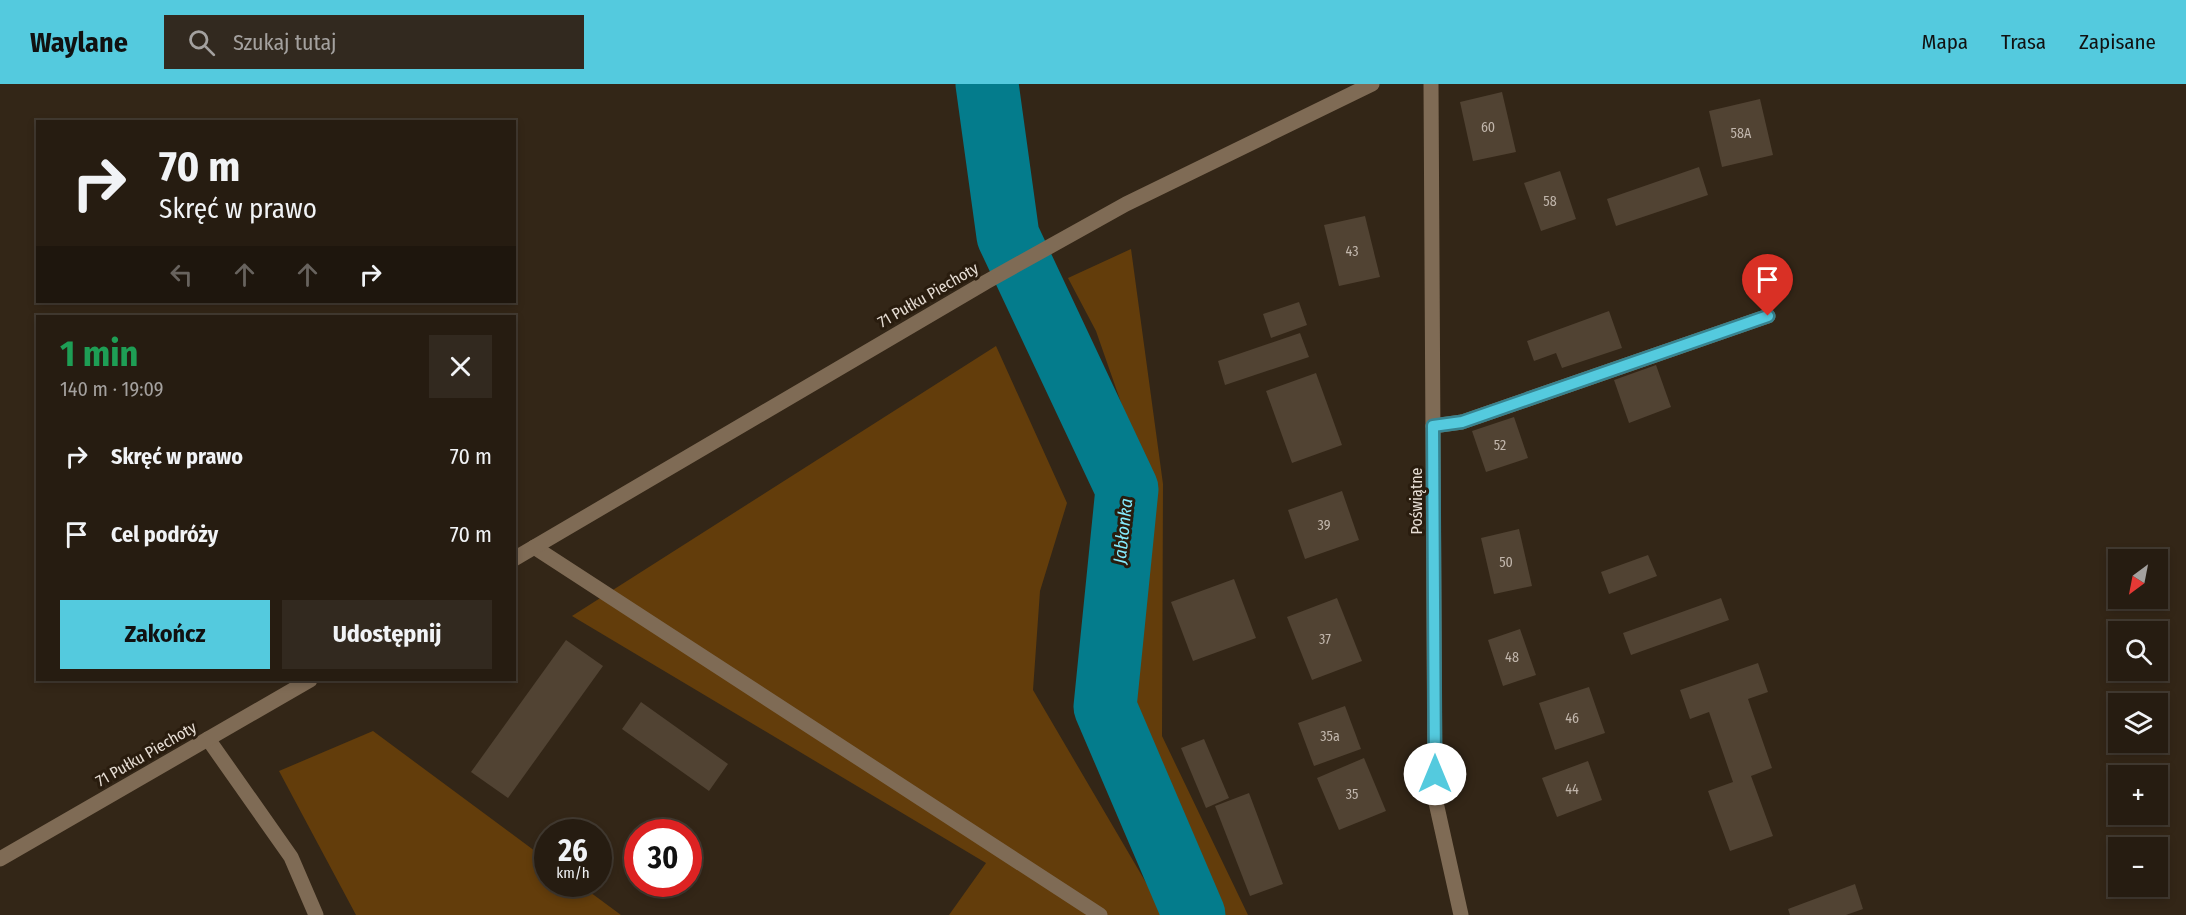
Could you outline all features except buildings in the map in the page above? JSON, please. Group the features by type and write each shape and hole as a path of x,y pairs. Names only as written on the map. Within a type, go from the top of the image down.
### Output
{"street":[{"name":"71 Pułku Piechoty","path":"516,558 1050,246 1126,204 1372,84"},
{"name":"Poświątne","path":"1431,84 1435,798 1461,915"},
{"path":"1433,426 1462,422 1768,316"},
{"path":"534,547 1100,915"},
{"name":"71 Pułku Piechoty","path":"0,859 308,681"},
{"path":"208,739 291,857 316,915"}],"shaded area":[{"path":"1131,249 1163,484 1162,736 1248,915 1225,915 1132,706 1126,623 1130,576 1146,509 1133,437 1096,331 1068,278"},
{"path":"996,346 1067,503 1040,591 1033,690 1165,915 949,915 986,863 572,616"},
{"path":"373,731 534,850 534,897 597,897 621,915 356,915 279,771"}],"waterway":[{"name":"Jabłonka","path":"987,84 1008,236 1127,489 1105,707 1194,915"}],"route":[{"path":"1435,774 1433,426 1462,422 1768,316"}]}
